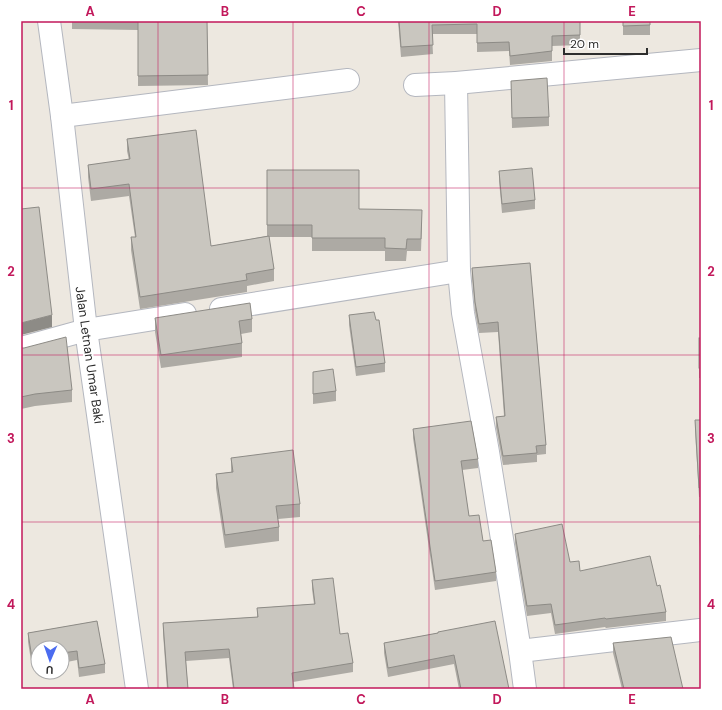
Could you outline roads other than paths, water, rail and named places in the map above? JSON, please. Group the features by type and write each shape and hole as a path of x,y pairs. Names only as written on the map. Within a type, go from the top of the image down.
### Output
{"street":[{"name":"Jalan Letnan Umar Baki","path":"49,21 62,116 86,330 137,689"},
{"path":"415,85 456,83 701,60"},
{"path":"62,116 348,80"},
{"path":"456,83 459,271 463,313 489,459 525,689"},
{"path":"21,348 86,330 459,271"},
{"path":"520,651 700,630"}]}
